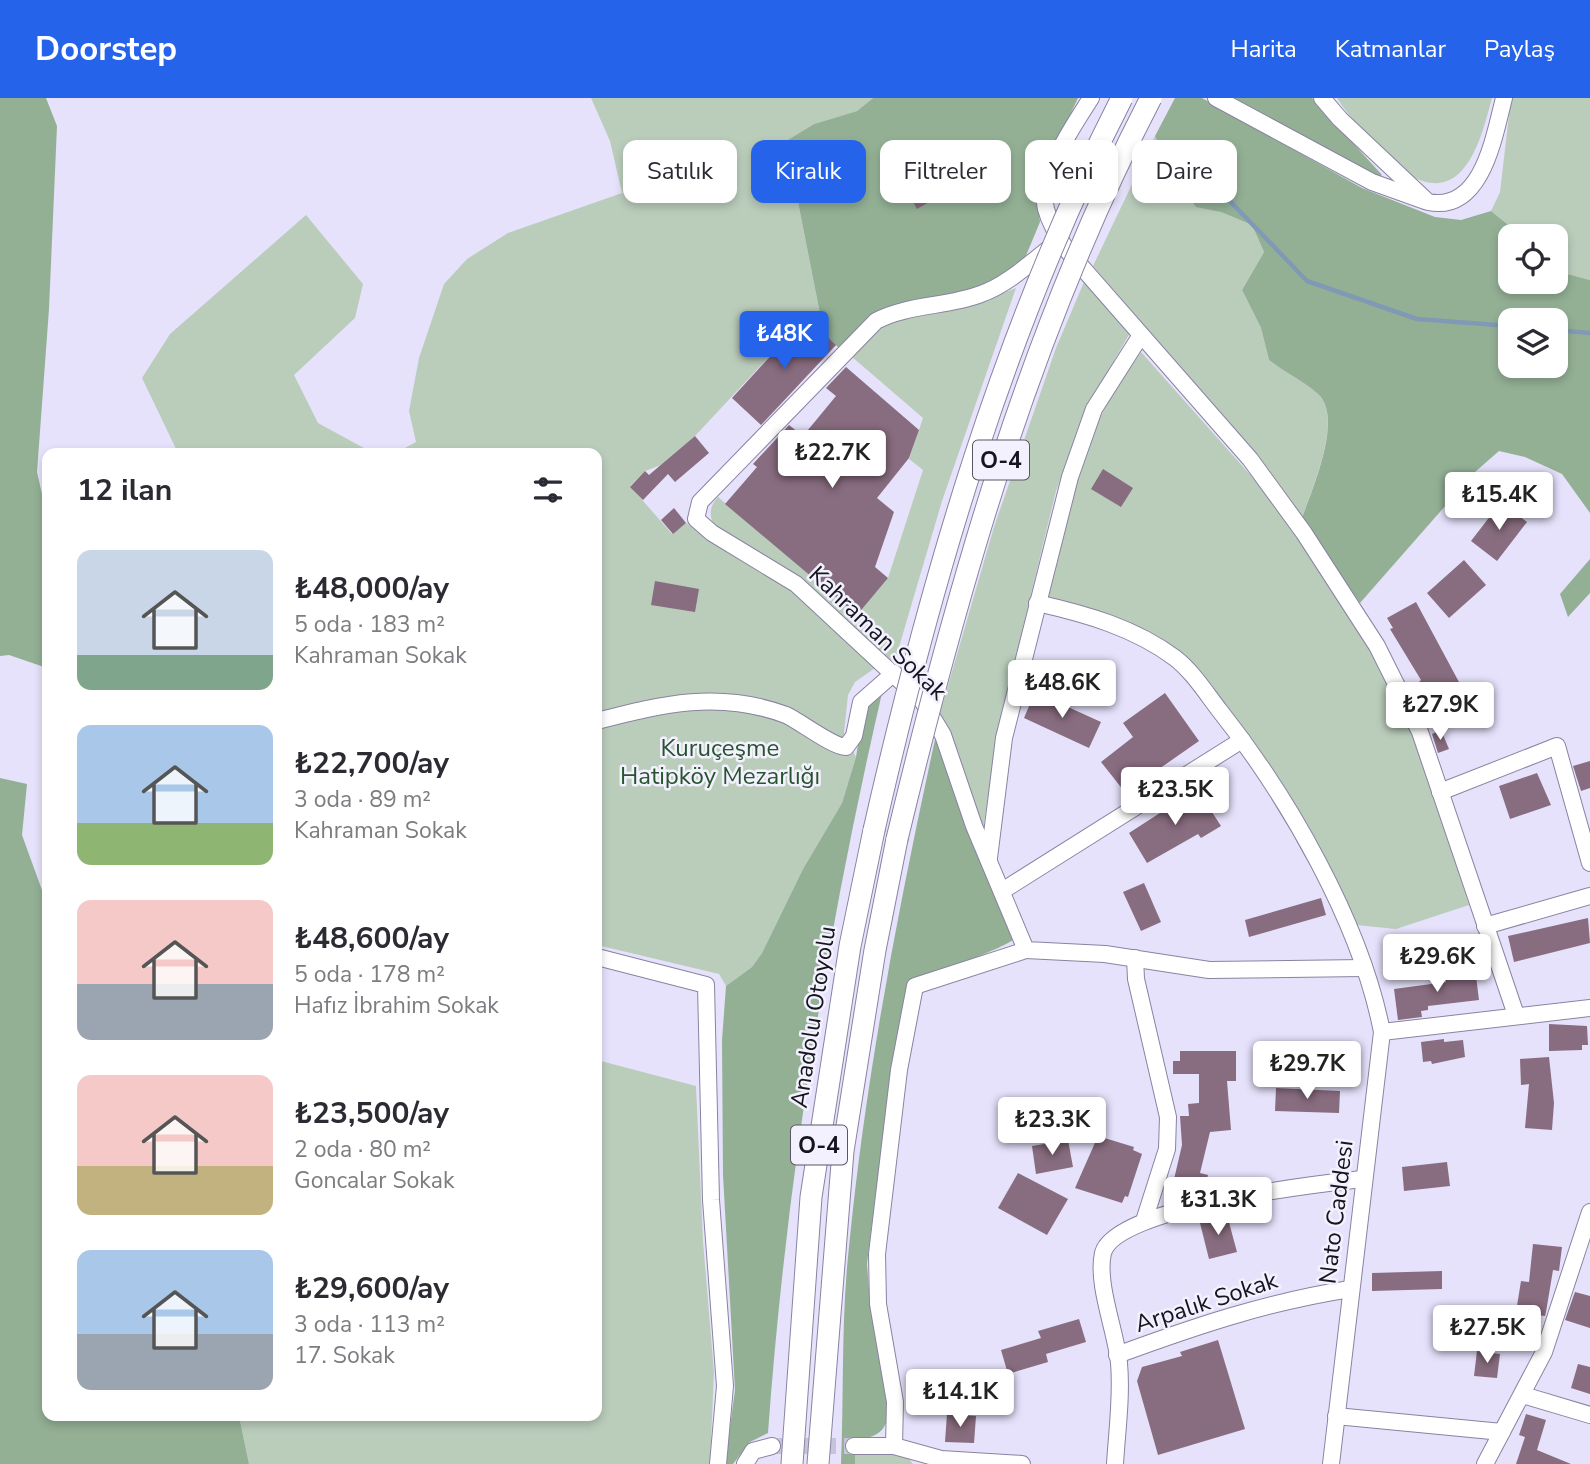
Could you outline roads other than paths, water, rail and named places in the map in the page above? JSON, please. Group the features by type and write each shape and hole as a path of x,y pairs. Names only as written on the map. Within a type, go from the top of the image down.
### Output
{"highway":[{"name":"Anadolu Otoyolu","path":"792,1464 811,1197 849,946 874,830 921,637 963,494 1003,372 1063,224 1122,98"},
{"name":"Anadolu Otoyolu","path":"818,1464 843,1151 875,950 897,839 948,639 987,503 1020,405 1087,234 1151,98"}],"street":[{"path":"1091,98 1066,137 1044,194 1046,209 1060,240 1257,468 1351,604 1382,655 1420,732 1516,1015"},
{"path":"1216,98 1372,182 1427,202 1448,203 1465,195 1486,157 1504,98"},
{"path":"1322,98 1339,120 1427,202"},
{"name":"Kahraman Sokak","path":"1026,950 989,861 943,736 923,702 796,584 700,524 696,510 700,502 876,321 901,311 982,294 1014,275 1060,240"},
{"path":"989,861 1004,738 1037,603 1083,437 1094,409 1141,335"},
{"name":"Nato Caddesi","path":"1037,603 1097,618 1153,644 1185,667 1242,740 1298,827 1338,904 1364,968 1382,1032 1362,1179 1331,1464"},
{"path":"602,720 670,702 745,704 799,721 842,748 851,743 854,736 861,702 894,673"},
{"path":"1002,891 1242,740"},
{"path":"1440,792 1557,746 1590,863"},
{"path":"1485,926 1590,896"},
{"path":"894,1446 895,1402 878,1304 877,1254 897,1083 915,986 1026,950 1135,958 1209,970 1364,968"},
{"path":"602,958 706,985 710,1200 726,1386 718,1464"},
{"path":"1135,958 1136,979 1165,1094 1169,1125 1167,1149 1144,1222"},
{"path":"1382,1032 1590,1008"},
{"path":"1115,1464 1119,1410 1118,1355 1103,1266 1106,1244 1115,1235 1181,1210 1292,1186 1362,1179"},
{"path":"1485,1464 1544,1352 1590,1213"},
{"name":"Arpalık Sokak","path":"1118,1355 1244,1310 1290,1298 1350,1289"},
{"path":"1523,1395 1590,1415"},
{"path":"1336,1416 1502,1432"},
{"path":"854,1446 894,1446 926,1459 1020,1464"},
{"path":"745,1464 754,1451 772,1447"}],"waterway":[{"path":"1232,203 1307,281 1417,319 1498,325"},
{"path":"1568,331 1590,333"}],"tunnel":[{"path":"772,1446 854,1446"}],"park label":[{"name":"Kuruçeşme Hatipköy Mezarlığı","path":"720,762"}]}
